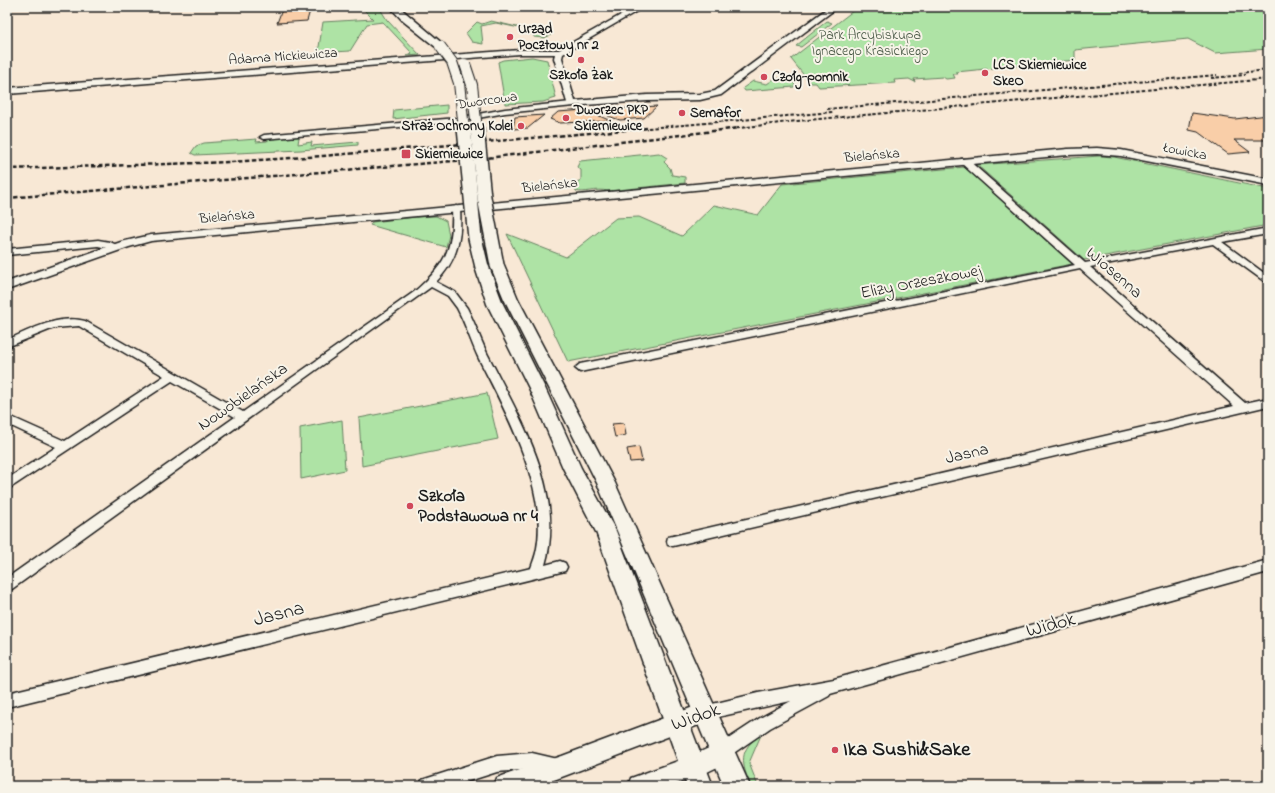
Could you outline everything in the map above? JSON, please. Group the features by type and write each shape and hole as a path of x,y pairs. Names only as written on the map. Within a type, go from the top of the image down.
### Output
{"main road":[{"path":"394,7 446,46 460,83 475,238 510,300 606,483 704,713 737,786"},
{"path":"406,7 410,18"},
{"path":"490,266 495,304 537,388 572,468 606,531 696,776"},
{"name":"Widok","path":"505,786 562,767 704,713"},
{"name":"Widok","path":"639,786 696,776 722,753"}],"street":[{"path":"571,104 558,58 560,52 640,7"},
{"name":"Dworcowa","path":"264,137 457,120 502,112 571,104 647,98 700,97 715,94 731,84 834,7"},
{"name":"Adama Mickiewicza","path":"7,91 547,50 560,52"},
{"name":"Bielańska","path":"7,252 98,243 116,247 151,238 964,161 1097,151"},
{"name":"Łowicka","path":"1097,151 1120,153 1268,182"},
{"name":"Wiosenna","path":"964,161 1244,408"},
{"name":"Nowobielańska","path":"7,585 391,313 430,283 444,268 455,248 457,239 456,209"},
{"name":"Elizy Orzeszkowej","path":"580,368 1082,266 1268,231"},
{"path":"1215,241 1268,281"},
{"path":"7,286 116,247"},
{"path":"430,283 453,295 528,453 538,486 544,520 542,559 536,573"},
{"path":"7,344 52,325 67,322 81,323 243,417"},
{"path":"7,485 171,376"},
{"name":"Jasna","path":"673,541 1268,402"},
{"path":"7,419 65,446"},
{"name":"Widok","path":"704,713 758,700 834,686 1268,566"},
{"name":"Jasna","path":"7,700 560,567"},
{"name":"Widok","path":"722,753 765,723 834,686"},
{"path":"428,786 497,764 532,761 562,767"}],"green space":[{"path":"379,7 387,20 420,55 406,56 412,53 383,22 367,24 350,51 318,53 323,22 373,19 362,8"},
{"name":"Park Arcybiskupa Ignacego Krasickiego","path":"858,7 1268,7 1268,49 1215,53 1188,39 1075,50 1075,60 956,72 958,74 953,74 955,78 946,79 943,77 914,79 915,82 909,79 894,80 895,83 819,87 816,83 810,83 791,59"},
{"path":"491,21 551,35 544,38 534,37 533,34 526,34 524,29 496,23 481,26 483,44 472,42 466,33 477,22 482,24"},
{"path":"827,21 832,23 801,47 796,46"},
{"path":"532,57 547,60 556,98 543,102 505,104 498,62 503,60"},
{"path":"790,77 795,85 794,87 745,91 743,88 753,81 767,84 774,79"},
{"path":"447,105 447,113 393,119 394,110"},
{"path":"299,137 298,144 312,142 311,146 358,142 358,145 301,150 195,155 191,153 196,146 204,143 257,139 256,142 267,141 271,138"},
{"path":"659,153 667,158 664,162 670,168 672,175 685,177 685,183 608,191 576,191 575,183 581,180 581,170 577,167 580,161"},
{"path":"1099,156 1114,157 1268,189 1268,225 1084,260 977,165"},
{"path":"965,167 1072,264 568,362 507,234 566,257 616,218 639,217 682,236 714,205 758,215 782,184"},
{"path":"436,216 446,221 449,235 446,247 370,225 372,222"},
{"path":"487,393 498,439 362,466 359,418"},
{"path":"342,420 345,470 301,479 300,428"},
{"path":"761,735 749,763 758,786 751,786 745,771 745,751 754,740"}],"building":[{"path":"283,7 311,7 307,21 277,23"},
{"path":"657,106 644,118 620,120 608,116 616,109"},
{"path":"585,110 611,121 560,123 550,119 558,112"},
{"path":"1192,113 1235,119 1268,115 1268,140 1234,140 1250,152 1228,154 1198,132 1189,130"},
{"path":"544,115 528,128 513,129 515,117"},
{"path":"624,423 626,435 615,437 612,424"},
{"path":"639,447 642,461 630,462 627,449"}],"railway":[{"path":"1239,73 1268,70"},
{"path":"827,109 1217,75"},
{"path":"1211,78 1245,75"},
{"path":"731,129 797,121 1268,79"},
{"path":"637,129 833,112"},
{"path":"7,169 230,162 322,156 648,128"},
{"path":"7,198 478,159 739,128"}],"place":[{"name":"Urząd Pocztowy nr 2","path":"510,37"},
{"name":"Szkoła Żak","path":"581,60"},
{"name":"LCS Skierniewice SkeO","path":"985,73"},
{"name":"Czołg-pomnik","path":"764,77"},
{"name":"Semafor","path":"682,113"},
{"name":"Dworzec PKP Skierniewice","path":"566,118"},
{"name":"Straż Ochrony Kolei","path":"521,126"},
{"name":"Skierniewice","path":"406,154"},
{"name":"Szkoła Podstawowa nr 4","path":"410,506"},
{"name":"Ika Sushi&Sake","path":"835,750"}]}
